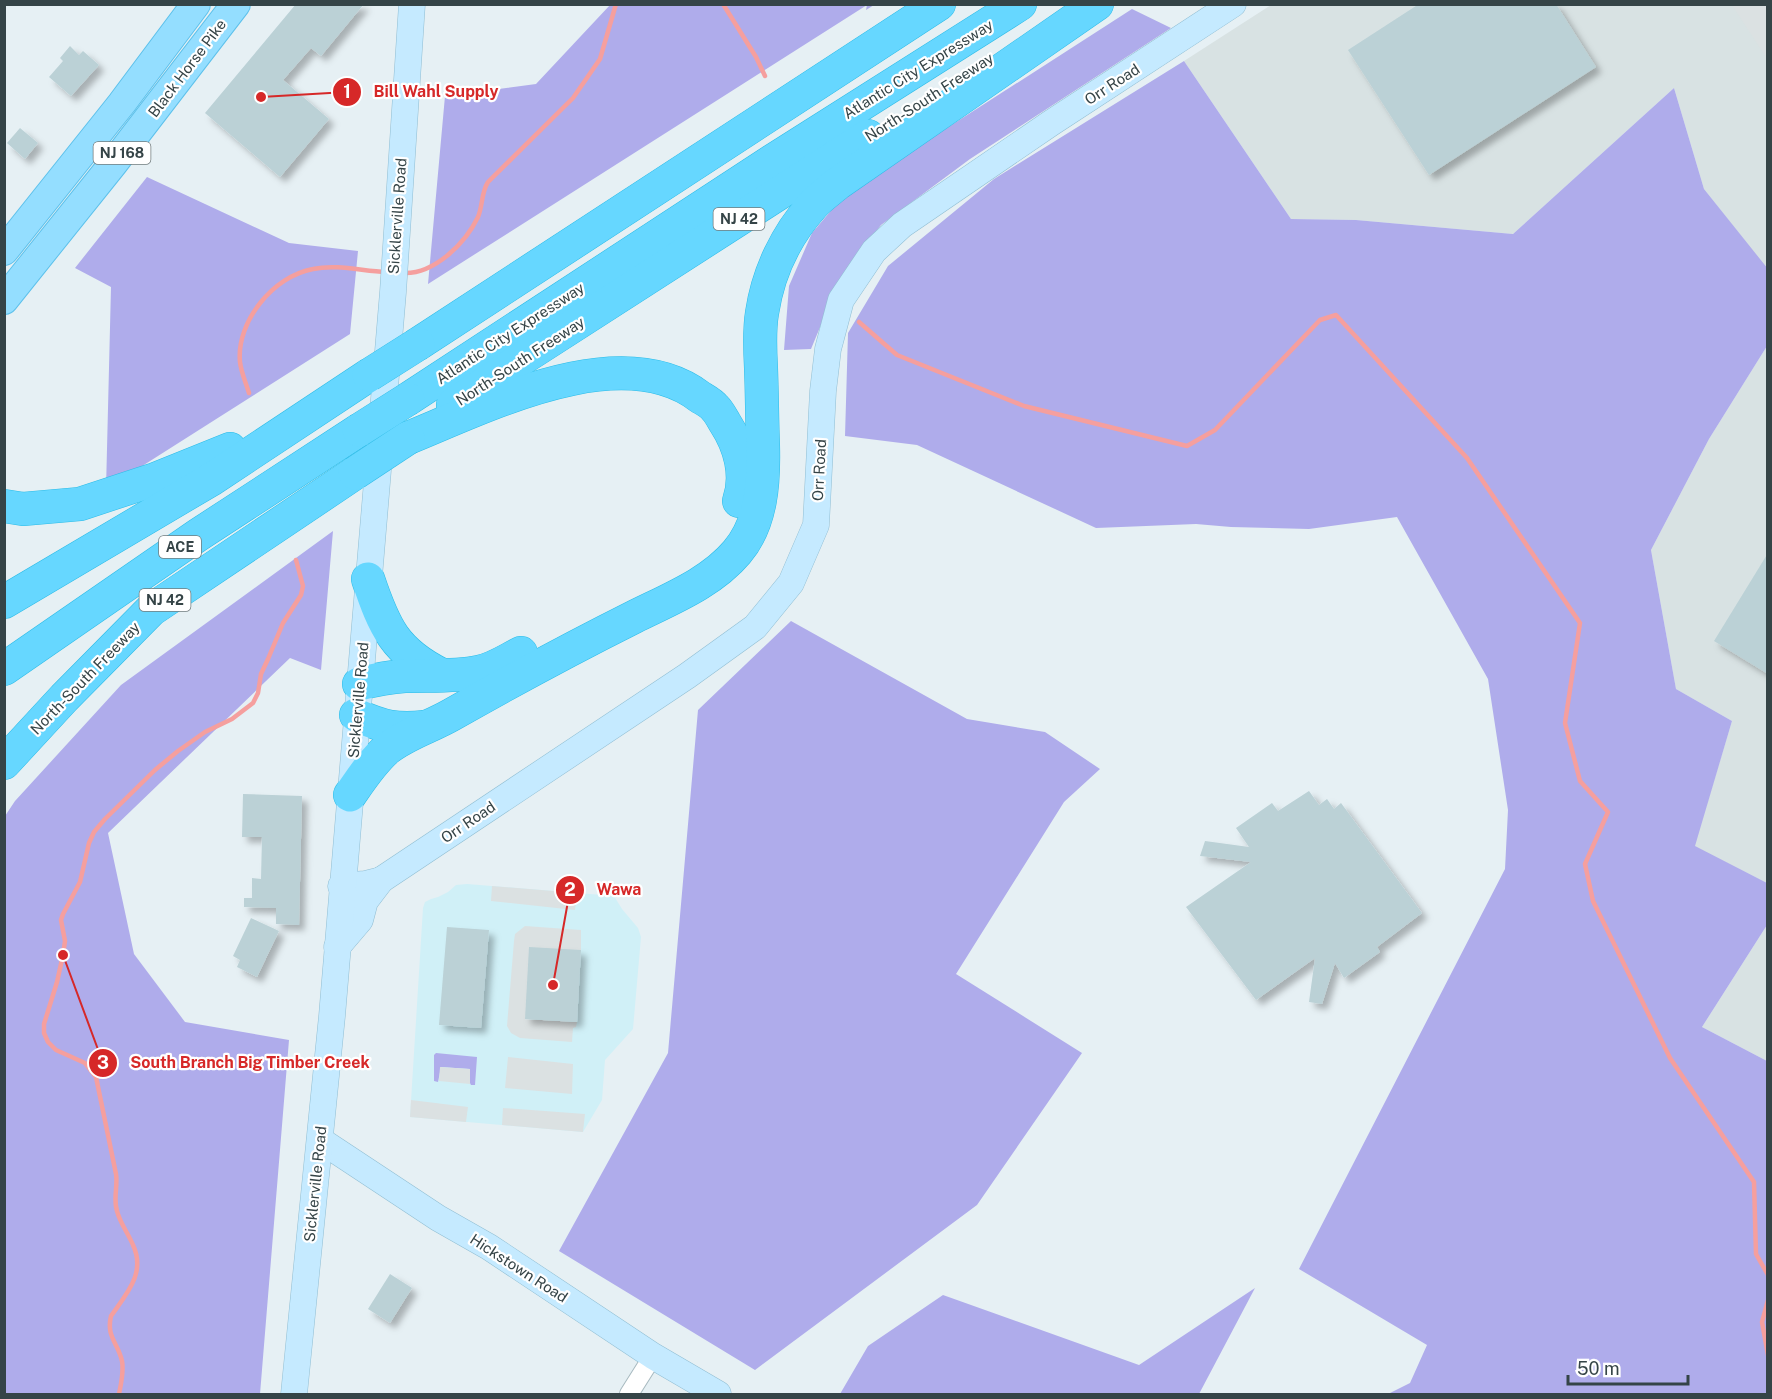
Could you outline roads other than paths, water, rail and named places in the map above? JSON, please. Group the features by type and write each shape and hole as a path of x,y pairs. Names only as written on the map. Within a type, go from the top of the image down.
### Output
{"highway":[{"path":"4,602 212,479 939,4"},
{"name":"Atlantic City Expressway","path":"4,669 198,535 772,161 1020,4"},
{"name":"North-South Freeway","path":"4,763 150,610 408,438 520,360 1072,4"},
{"path":"350,795 370,767 387,749 597,635 684,592 722,568 738,551 753,525 761,497 764,466 761,314 771,276 785,242 814,204 837,184 1097,4"},
{"path":"408,438 523,392 561,381 596,375 628,373 660,377 690,389 715,408 733,435 742,464 742,491 726,533 715,546 696,561 495,667 478,672 381,679 358,699 375,724 405,729 425,727"},
{"path":"4,507 23,509 80,504 153,480 224,452 369,375"},
{"name":"ACE","path":"4,625 212,479"},
{"path":"368,579 379,612 392,636 412,658 442,675"},
{"path":"4,778 46,718"}],"main road":[{"name":"Black Horse Pike","path":"4,251 122,103 196,4"},
{"name":"Black Horse Pike","path":"4,300 146,122 236,4"},
{"path":"122,103 146,122"}],"street":[{"name":"Sicklerville Road","path":"294,1395 320,1140 350,795 393,270 412,4"},
{"name":"Orr Road","path":"341,886 381,880 687,676 755,627 791,583 816,525 823,391 828,349 841,300 874,251 902,225 1050,123 1233,4"},
{"path":"337,947 360,920 365,901 381,880"},
{"name":"Hickstown Road","path":"320,1140 438,1218 489,1247 653,1356 718,1395"},
{"path":"629,1395 653,1356"}],"waterway":[{"path":"404,273 415,272 437,263 457,247 465,237 478,217 488,182 573,98 600,59 616,4"},
{"path":"723,4 765,76"},
{"path":"249,393 240,362 240,347 251,316 272,291 299,273 313,269 340,267 386,272"},
{"path":"859,322 897,355 1024,406 1187,446 1215,430 1320,320 1336,315 1467,458 1580,623 1565,723 1580,781 1608,812 1585,864 1593,901 1670,1058 1754,1182 1756,1254 1768,1275"},
{"path":"119,1394 122,1361 111,1335 110,1323 111,1316 133,1282 136,1274 136,1255 116,1206 116,1174 96,1077 85,1063 56,1050 48,1042 44,1033 44,1024 63,955 65,941 61,920 80,882 89,843 94,832 105,819 178,751 205,732 232,719 253,703 258,693 261,674 283,623 301,595 303,586 296,560"},
{"path":"1768,1300 1762,1322 1768,1355"}],"place":[{"name":"Bill Wahl Supply","path":"261,97"},
{"name":"South Branch Big Timber Creek","path":"63,955"},
{"name":"Wawa","path":"553,985"}]}
